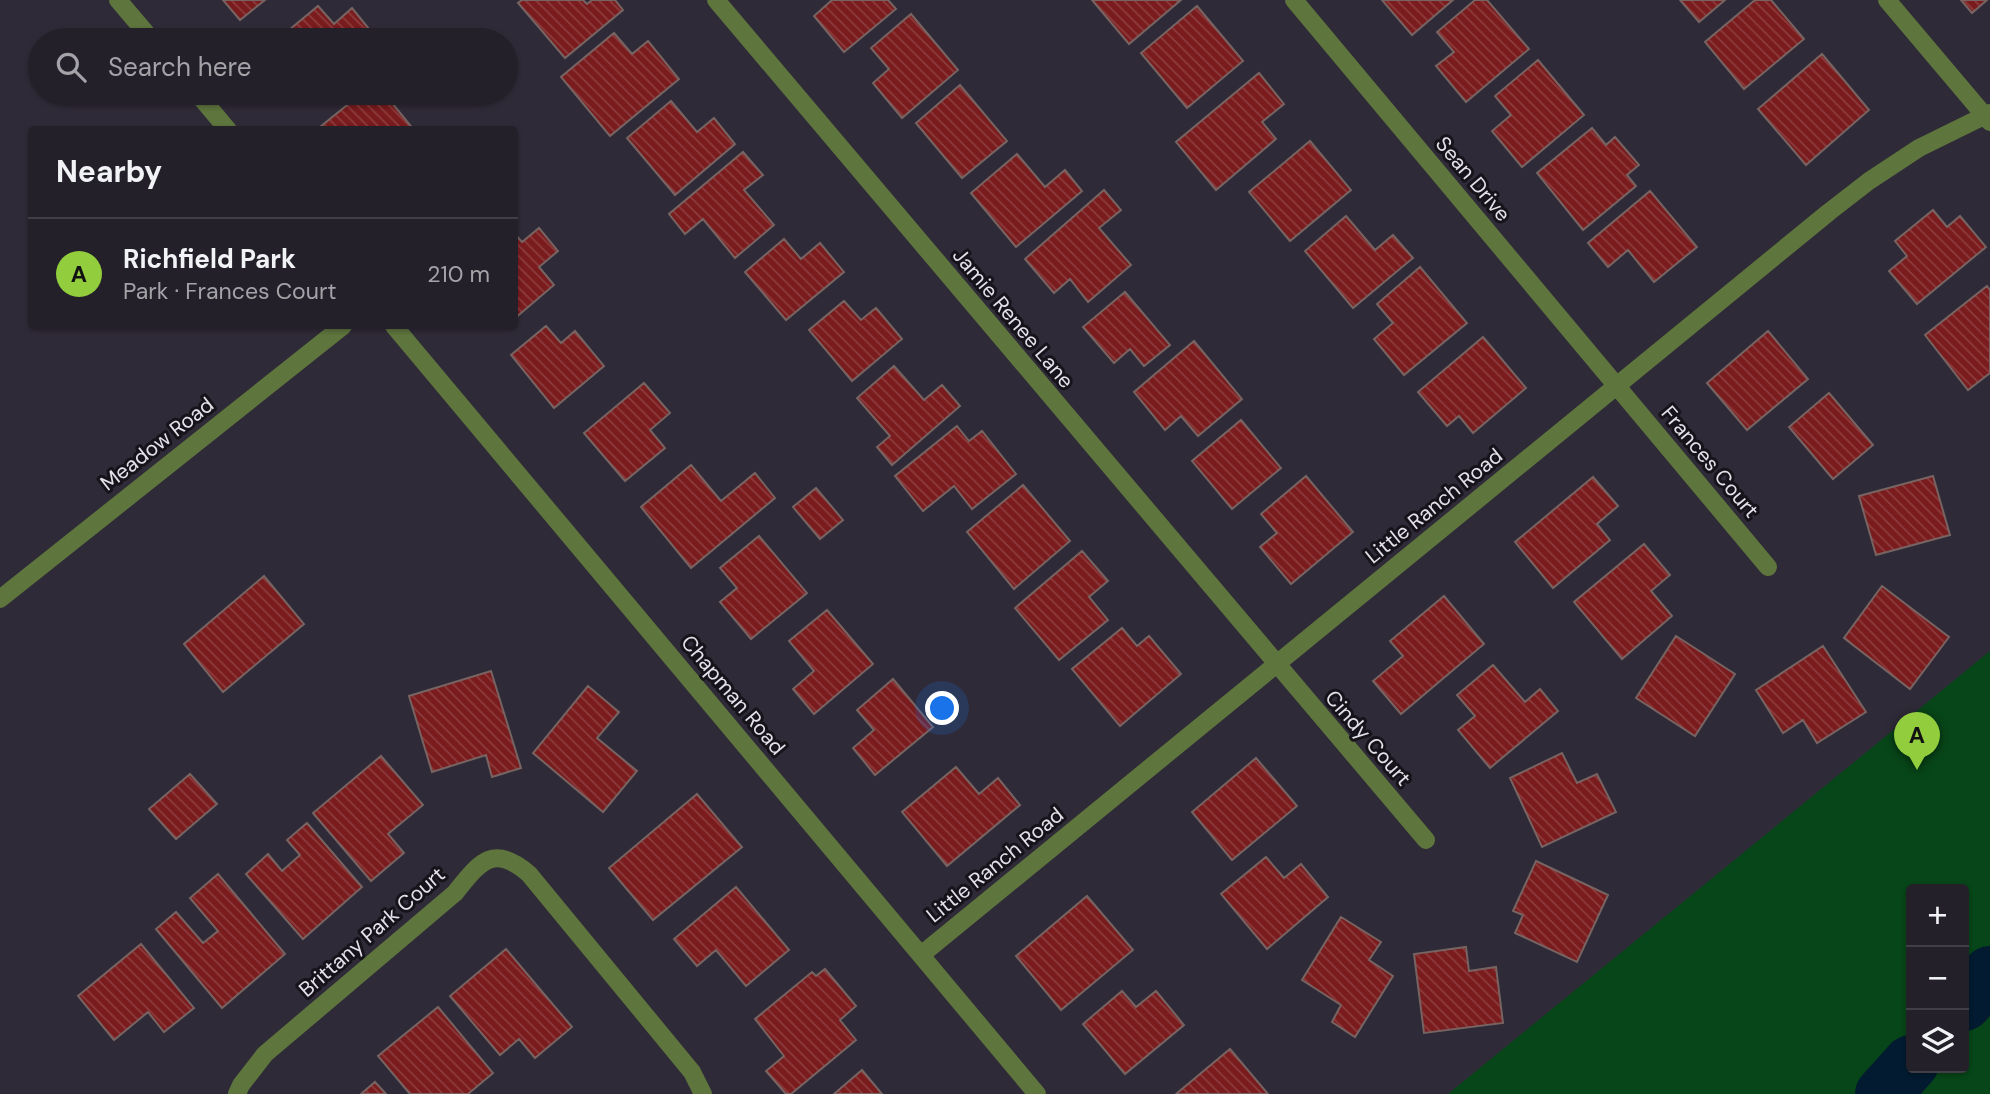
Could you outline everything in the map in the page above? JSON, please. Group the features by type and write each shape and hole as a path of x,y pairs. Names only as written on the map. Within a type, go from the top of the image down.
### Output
{"street":[{"path":"118,0 142,28"},
{"name":"Jamie Renee Lane","path":"716,0 1276,665"},
{"name":"Sean Drive","path":"1294,0 1617,386"},
{"path":"1887,0 1988,116"},
{"path":"207,105 225,126"},
{"name":"Little Ranch Road","path":"921,955 1869,181 1919,149 1988,116"},
{"name":"Meadow Road","path":"0,599 339,329"},
{"name":"Chapman Road","path":"397,329 1037,1094"},
{"name":"Frances Court","path":"1617,386 1768,567"},
{"name":"Cindy Court","path":"1276,665 1426,840"},
{"name":"Brittany Park Court","path":"237,1094 265,1054 455,893 481,862 499,858 515,862 529,874 692,1072 703,1094"}],"green space":[{"path":"1990,651 1990,1094 1448,1094"}],"building":[{"path":"223,0 265,0 240,20"},
{"path":"522,0 583,0 587,4 592,0 615,0 623,10 565,58 518,3"},
{"path":"832,0 888,0 896,9 844,52 814,16"},
{"path":"1092,0 1181,0 1129,44"},
{"path":"1382,0 1453,0 1412,35"},
{"path":"1475,0 1487,0 1529,49 1466,102 1436,66 1454,52 1437,32"},
{"path":"1680,0 1725,0 1699,22"},
{"path":"1755,0 1771,0 1804,39 1744,89 1705,42"},
{"path":"1961,0 1987,0 1972,13"},
{"path":"318,6 334,24 352,8 368,28 291,28"},
{"path":"1197,6 1243,61 1187,108 1141,53"},
{"path":"911,14 958,70 902,118 873,83 889,69 871,48"},
{"path":"614,33 632,54 648,41 679,79 610,136 561,77"},
{"path":"1822,54 1869,110 1806,165 1758,109"},
{"path":"1538,60 1584,115 1522,167 1492,131 1511,115 1495,96"},
{"path":"1259,73 1284,104 1262,122 1276,139 1216,190 1176,142"},
{"path":"960,85 1007,141 962,178 916,123"},
{"path":"671,101 697,132 714,118 735,144 675,195 627,138"},
{"path":"347,105 394,105 411,126 321,126"},
{"path":"1592,128 1606,145 1615,137 1639,165 1627,175 1636,186 1583,230 1537,173"},
{"path":"1310,141 1351,190 1290,241 1249,192"},
{"path":"743,152 763,175 744,190 774,225 735,258 703,219 685,234 669,214"},
{"path":"1017,154 1045,187 1065,170 1082,191 1016,247 971,193"},
{"path":"1104,190 1121,210 1099,228 1131,265 1088,302 1070,279 1054,293 1025,259"},
{"path":"1650,191 1697,247 1654,282 1628,250 1608,267 1588,243"},
{"path":"1933,210 1947,227 1960,216 1986,247 1917,304 1889,271 1907,256 1895,241"},
{"path":"1346,216 1375,250 1393,235 1413,258 1353,308 1305,251"},
{"path":"539,228 558,251 539,267 554,285 518,316 518,238 522,242"},
{"path":"784,239 801,259 820,243 844,272 786,320 745,272"},
{"path":"1420,267 1467,323 1404,375 1374,339 1393,323 1377,304"},
{"path":"1987,286 1990,290 1990,373 1968,390 1925,335"},
{"path":"1125,292 1170,345 1144,366 1130,349 1114,363 1083,327"},
{"path":"844,301 861,320 876,308 902,339 852,381 809,330"},
{"path":"546,326 561,343 575,331 604,366 554,408 511,355"},
{"path":"1768,331 1808,379 1747,430 1707,383"},
{"path":"1483,337 1526,388 1473,433 1459,416 1447,426 1418,392"},
{"path":"1194,341 1242,399 1198,436 1181,416 1165,430 1134,392"},
{"path":"894,366 924,400 942,385 960,406 892,465 877,447 890,436 857,398"},
{"path":"644,383 670,413 650,430 665,448 625,481 584,433"},
{"path":"1829,393 1873,445 1833,479 1789,427"},
{"path":"1241,420 1281,468 1232,509 1192,461"},
{"path":"957,426 969,441 982,431 1016,474 972,509 954,486 923,511 895,476"},
{"path":"691,465 721,501 755,473 775,498 691,568 641,507"},
{"path":"1306,476 1353,532 1291,584 1260,547 1277,533 1261,514"},
{"path":"1933,476 1950,535 1876,555 1859,496"},
{"path":"1593,477 1618,506 1597,524 1610,540 1553,588 1515,542"},
{"path":"1023,485 1070,541 1014,589 967,532"},
{"path":"816,488 843,520 820,539 793,507"},
{"path":"759,536 807,593 751,639 720,602 737,588 720,568"},
{"path":"1644,544 1670,575 1651,591 1672,616 1622,659 1574,602"},
{"path":"1082,551 1108,581 1089,597 1108,620 1059,660 1015,608"},
{"path":"264,576 304,624 223,692 184,644"},
{"path":"1882,586 1949,637 1910,689 1844,638"},
{"path":"1444,596 1484,644 1401,714 1373,681 1403,656 1390,641"},
{"path":"827,610 873,664 814,714 793,689 814,671 789,641"},
{"path":"1122,628 1137,646 1149,636 1181,674 1120,726 1072,669"},
{"path":"1676,636 1735,674 1695,736 1636,698"},
{"path":"1823,646 1866,712 1817,743 1803,720 1783,733 1756,690"},
{"path":"1493,665 1525,702 1540,689 1558,711 1490,768 1458,730 1475,716 1457,695"},
{"path":"491,671 521,768 492,777 486,755 432,772 409,696"},
{"path":"893,679 933,727 875,775 853,748 874,730 857,710"},
{"path":"588,686 619,712 597,738 637,771 603,812 533,753"},
{"path":"1562,753 1577,783 1597,774 1616,812 1542,847 1510,778"},
{"path":"381,756 423,805 388,834 404,853 371,881 313,813"},
{"path":"1256,758 1297,806 1232,860 1192,812"},
{"path":"956,767 979,794 998,778 1020,805 947,866 902,812"},
{"path":"190,774 217,804 176,839 149,809"},
{"path":"697,794 742,847 653,920 609,868"},
{"path":"307,823 362,887 303,939 246,874 268,854 282,871 300,855 287,840"},
{"path":"1266,857 1284,878 1301,864 1328,897 1267,949 1221,894"},
{"path":"1536,861 1608,895 1577,962 1515,933 1523,915 1513,911"},
{"path":"218,874 285,954 222,1008 156,929 176,912 203,943 218,931 190,898"},
{"path":"736,887 789,950 746,986 716,950 697,966 674,939"},
{"path":"1087,896 1133,950 1061,1010 1016,956"},
{"path":"1341,917 1381,942 1369,960 1393,976 1355,1037 1332,1022 1341,1005 1302,980"},
{"path":"141,944 194,1008 164,1032 148,1012 114,1040 78,996"},
{"path":"1466,947 1469,971 1496,967 1503,1023 1424,1033 1414,954"},
{"path":"506,949 572,1027 535,1058 519,1039 500,1055 450,996"},
{"path":"825,969 856,1006 840,1020 856,1040 791,1094 786,1094 766,1071 784,1056 755,1019 812,972 816,976"},
{"path":"1122,991 1136,1007 1156,991 1184,1025 1125,1074 1083,1024"},
{"path":"438,1007 493,1073 468,1094 410,1094 378,1056"},
{"path":"1230,1049 1268,1094 1176,1094"},
{"path":"862,1070 882,1094 834,1094"},
{"path":"375,1082 386,1094 361,1094"}],"waterway":[{"path":"1969,997 1990,974"},
{"path":"1883,1094 1906,1069"}],"place":[{"name":"Richfield Park","path":"1917,770"}]}
